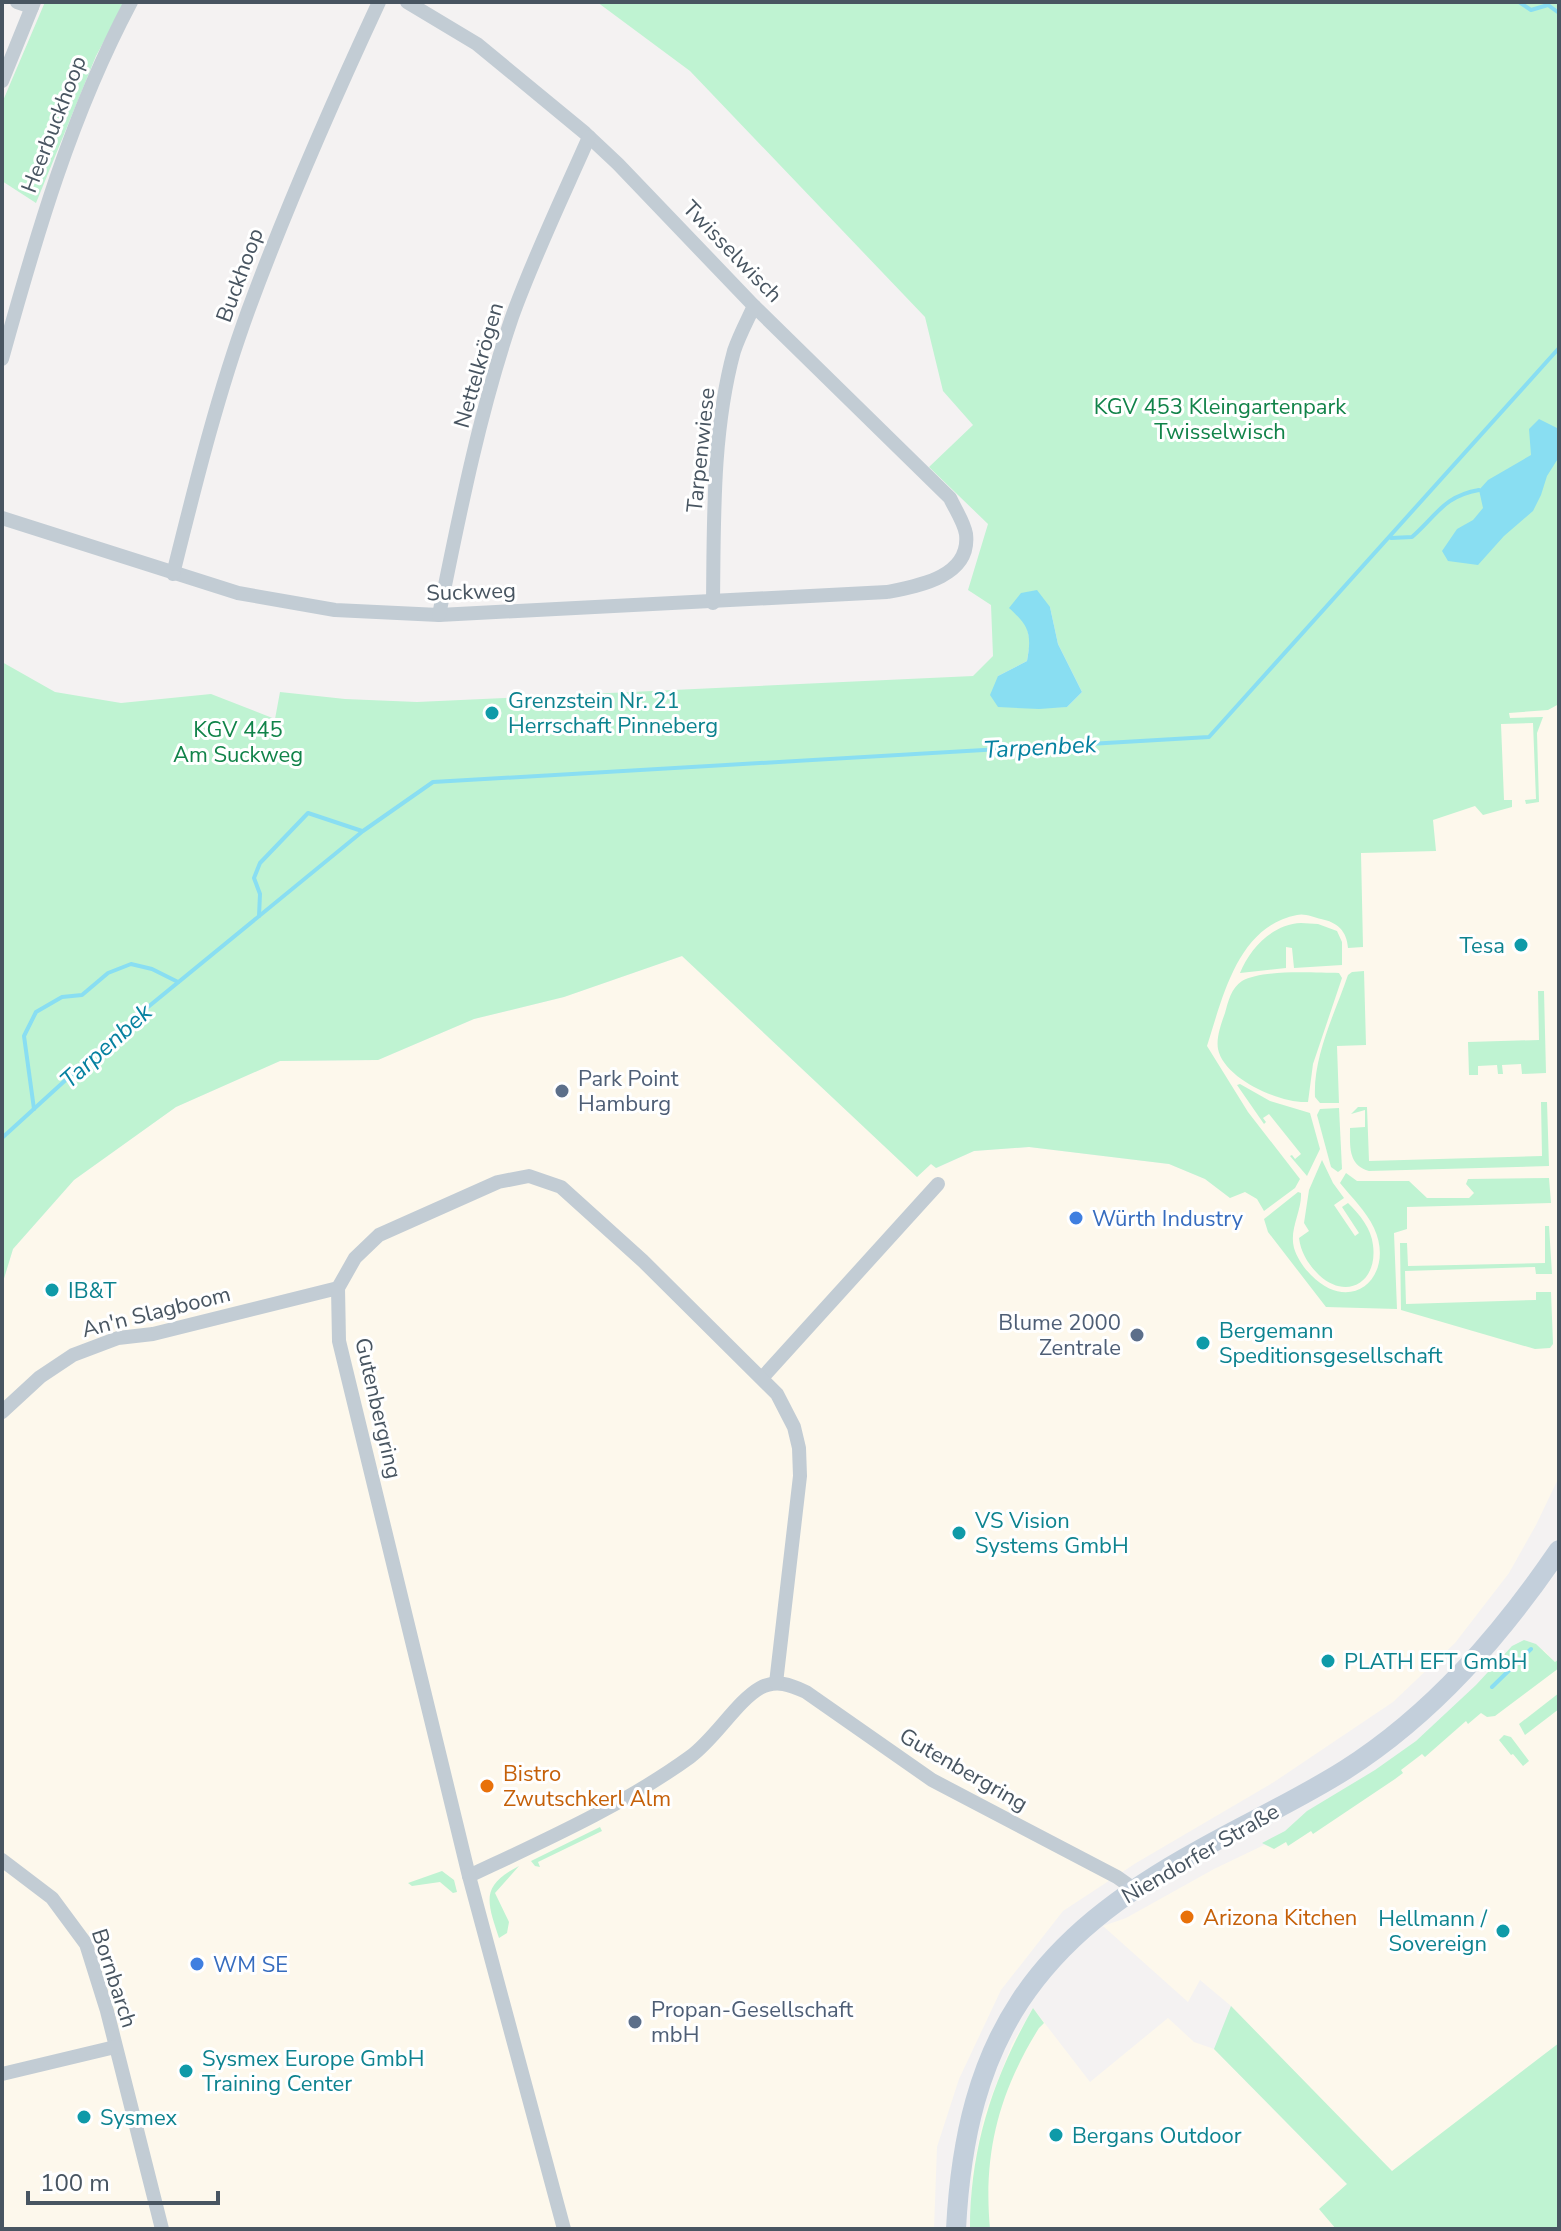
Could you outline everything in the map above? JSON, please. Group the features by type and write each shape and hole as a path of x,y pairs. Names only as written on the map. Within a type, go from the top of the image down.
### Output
{"main road":[{"name":"Niendorfer Straße","path":"956,2229 959,2178 972,2110 998,2039 1031,1983 1057,1953 1101,1912 1134,1889 1344,1770 1403,1728 1461,1674 1519,1606 1559,1550"}],"street":[{"path":"2,81 33,5 17,2"},
{"name":"Heerbuckhoop","path":"2,359 39,224 68,142 102,56 131,2"},
{"name":"Buckhoop","path":"173,574 193,493 247,313 304,171 379,2"},
{"name":"Twisselwisch","path":"407,2 477,44 589,137 754,306 950,498 966,533 964,551 951,571"},
{"name":"Nettelkrögen","path":"439,615 459,515 492,384 513,316 589,137"},
{"name":"Tarpenwiese","path":"713,603 714,497 723,416 735,350 754,306"},
{"name":"Suckweg","path":"2,518 238,593 335,610 439,615 887,592 934,581 951,571"},
{"path":"338,1288 355,1258 379,1235 498,1182 529,1176 561,1187 643,1261 762,1378 787,1410 799,1448 797,1508 776,1683 753,1692 715,1735 670,1771 626,1797 469,1876"},
{"path":"762,1378 938,1184"},
{"name":"An'n Slagboom","path":"2,1412 40,1377 73,1355 118,1338 153,1334 338,1288"},
{"name":"Gutenbergring","path":"338,1288 339,1341 469,1876 564,2229"},
{"name":"Gutenbergring","path":"776,1683 806,1692 932,1780 1117,1877 1134,1889"},
{"name":"Bornbarch","path":"2,1860 52,1898 86,1944 107,2011 162,2229"},
{"name":"Bornbarch","path":"2,2074 115,2047"}],"shaded area":[{"path":"1559,696 1559,1477 1509,1573 1455,1643 1393,1702 1274,1782 1136,1863 1063,1911 1001,1990 959,2079 937,2147 934,2229 2,2229 2,1285 13,1249 74,1180 176,1107 280,1061 378,1060 474,1019 564,997 682,956 917,1177 931,1164 937,1168 974,1151 1029,1147 1169,1164 1205,1179 1230,1198 1201,1060 1219,969 1494,706"},
{"path":"1544,1650 1555,1662 1559,1659 1559,2043 1392,2172 1231,2006 1200,1980 1188,2002 1103,1926 1126,1918 1264,1845 1271,1846"},
{"path":"1033,2008 1090,2082 1168,2018 1194,2042 1214,2049 1347,2184 1320,2209 1336,2229 970,2229 972,2173 984,2115 1012,2044"}],"green space":[{"path":"45,2 125,2 96,56 36,203 2,181 2,103"},
{"path":"597,2 1559,2 1559,704 1548,710 1509,713 1510,718 1543,717 1537,733 1539,802 1526,804 1525,800 1536,799 1533,723 1501,724 1504,800 1512,800 1512,807 1483,815 1475,806 1433,820 1436,851 1361,853 1363,947 1348,948 1343,932 1327,920 1300,915 1277,922 1260,933 1247,948 1227,985 1207,1046 1248,1112 1300,1179 1295,1188 1264,1211 1257,1199 1245,1192 1230,1198 1205,1179 1169,1164 1029,1147 974,1151 936,1168 931,1164 917,1177 682,956 564,997 474,1019 378,1060 280,1061 176,1107 74,1180 13,1249 2,1285 2,662 55,692 121,703 211,694 275,719 280,692 417,702 973,676 993,656 991,605 968,590 988,524 929,467 973,425 943,391 925,317 690,71","holes":["1050,607 1058,644 1082,692 1067,707 1017,708 998,676 1027,661 1030,642 1026,623"]},
{"path":"1301,923 1318,924 1337,931 1342,942 1342,965 1294,968 1292,948 1286,947 1286,968 1240,973 1256,946 1264,939 1281,928"},
{"path":"1364,971 1366,1045 1337,1046 1339,1103 1320,1103 1315,1097 1315,1082 1326,1035 1348,975"},
{"path":"1275,973 1339,973 1342,978 1313,1064 1308,1102 1283,1099 1255,1088 1222,1060 1218,1049 1220,1026 1233,991 1242,981"},
{"path":"1538,991 1544,991 1546,1073 1522,1074 1521,1064 1502,1065 1503,1074 1498,1074 1497,1065 1478,1066 1478,1075 1469,1075 1468,1042 1539,1040"},
{"path":"1237,1085 1270,1101 1310,1113 1320,1149 1307,1176 1290,1156 1295,1159 1301,1154 1269,1114 1263,1118 1264,1124"},
{"path":"1541,1102 1547,1102 1549,1166 1369,1171 1357,1164 1352,1154 1350,1128 1365,1127 1365,1110 1351,1114 1358,1107 1367,1107 1369,1161 1542,1156"},
{"path":"1339,1108 1342,1169 1338,1172 1331,1167 1317,1115 1320,1109"},
{"path":"1322,1160 1344,1198 1334,1205 1355,1236 1359,1233 1342,1207 1348,1203 1364,1222 1372,1239 1371,1269 1358,1284 1350,1287 1330,1283 1319,1275 1306,1258 1300,1243 1299,1238 1309,1231 1304,1223 1309,1190"},
{"path":"1346,1173 1357,1181 1409,1181 1427,1198 1469,1198 1474,1193 1466,1184 1468,1179 1549,1178 1551,1203 1407,1207 1407,1229 1394,1233 1397,1309 1326,1307 1268,1232 1264,1219 1298,1192 1301,1193 1293,1241 1303,1266 1326,1287 1341,1292 1355,1291 1366,1285 1375,1275 1379,1245 1371,1222 1340,1183"},
{"path":"1545,1226 1549,1226 1552,1274 1536,1274 1535,1267 1405,1271 1406,1304 1536,1300 1536,1292 1551,1292 1553,1344 1550,1348 1535,1349 1401,1310 1400,1243 1407,1243 1408,1266 1545,1263"},
{"path":"1524,1640 1536,1644 1555,1662 1559,1659 1559,1668 1495,1716 1487,1717 1481,1713 1468,1724 1466,1721 1425,1757 1422,1754 1401,1770 1403,1773 1395,1779 1313,1834 1311,1831 1288,1846 1286,1842 1274,1849 1262,1843 1285,1831 1307,1811 1416,1741 1512,1646"},
{"path":"1559,1693 1559,1709 1525,1735 1519,1724"},
{"path":"1504,1735 1511,1737 1529,1761 1523,1766 1499,1740"},
{"path":"600,1827 602,1831 538,1862 540,1867 531,1861"},
{"path":"519,1866 495,1893 509,1922 507,1933 499,1938 490,1904 492,1888 506,1873"},
{"path":"442,1871 454,1880 457,1892 453,1893 440,1882 412,1886 408,1883"},
{"path":"1231,2006 1392,2171 1559,2043 1559,2229 1336,2229 1319,2209 1347,2184 1214,2049"},
{"path":"1033,2008 1044,2023 1013,2076 997,2124 989,2175 990,2229 970,2229 974,2170 986,2114 1006,2061"}],"water":[{"path":"1539,419 1559,429 1559,457 1547,476 1533,511 1504,536 1478,565 1448,561 1442,551 1457,529 1473,520 1483,508 1479,490 1488,480 1531,455 1529,429"},
{"path":"1037,590 1050,607 1058,644 1082,692 1067,707 998,707 990,695 998,676 1027,661 1028,652 1027,631 1009,608 1021,593"}],"waterway":[{"path":"1519,2 1531,10 1548,5 1559,13"},
{"name":"Tarpenbek","path":"2,1138 126,1025 363,831 433,782 1209,737 1559,348"},
{"path":"1391,538 1412,537 1449,502 1479,490"},
{"name":"Tarpenbek","path":"259,916 260,894 254,878 260,863 308,813 362,831"},
{"name":"Tarpenbek","path":"34,1109 24,1036 36,1012 62,997 82,995 108,973 131,964 152,969 178,982"},
{"path":"1492,1687 1531,1649"}],"place":[{"name":"Grenzstein Nr. 21 Herrschaft Pinneberg","path":"492,713"},
{"name":"Tesa","path":"1521,945"},
{"name":"Park Point Hamburg","path":"562,1091"},
{"name":"Würth Industry","path":"1076,1218"},
{"name":"IB&T","path":"52,1290"},
{"name":"Blume 2000 Zentrale","path":"1137,1335"},
{"name":"Bergemann Speditionsgesellschaft","path":"1203,1343"},
{"name":"VS Vision Systems GmbH","path":"959,1533"},
{"name":"PLATH EFT GmbH","path":"1328,1661"},
{"name":"Bistro Zwutschkerl Alm","path":"487,1786"},
{"name":"Arizona Kitchen","path":"1187,1917"},
{"name":"Hellmann / Sovereign","path":"1503,1931"},
{"name":"WM SE","path":"197,1964"},
{"name":"Propan-Gesellschaft mbH","path":"635,2022"},
{"name":"Sysmex Europe GmbH Training Center","path":"186,2071"},
{"name":"Sysmex","path":"84,2117"},
{"name":"Bergans Outdoor","path":"1056,2135"}],"park label":[{"name":"KGV 453 Kleingartenpark Twisselwisch","path":"1220,418"},
{"name":"KGV 445 Am Suckweg","path":"238,742"}]}
